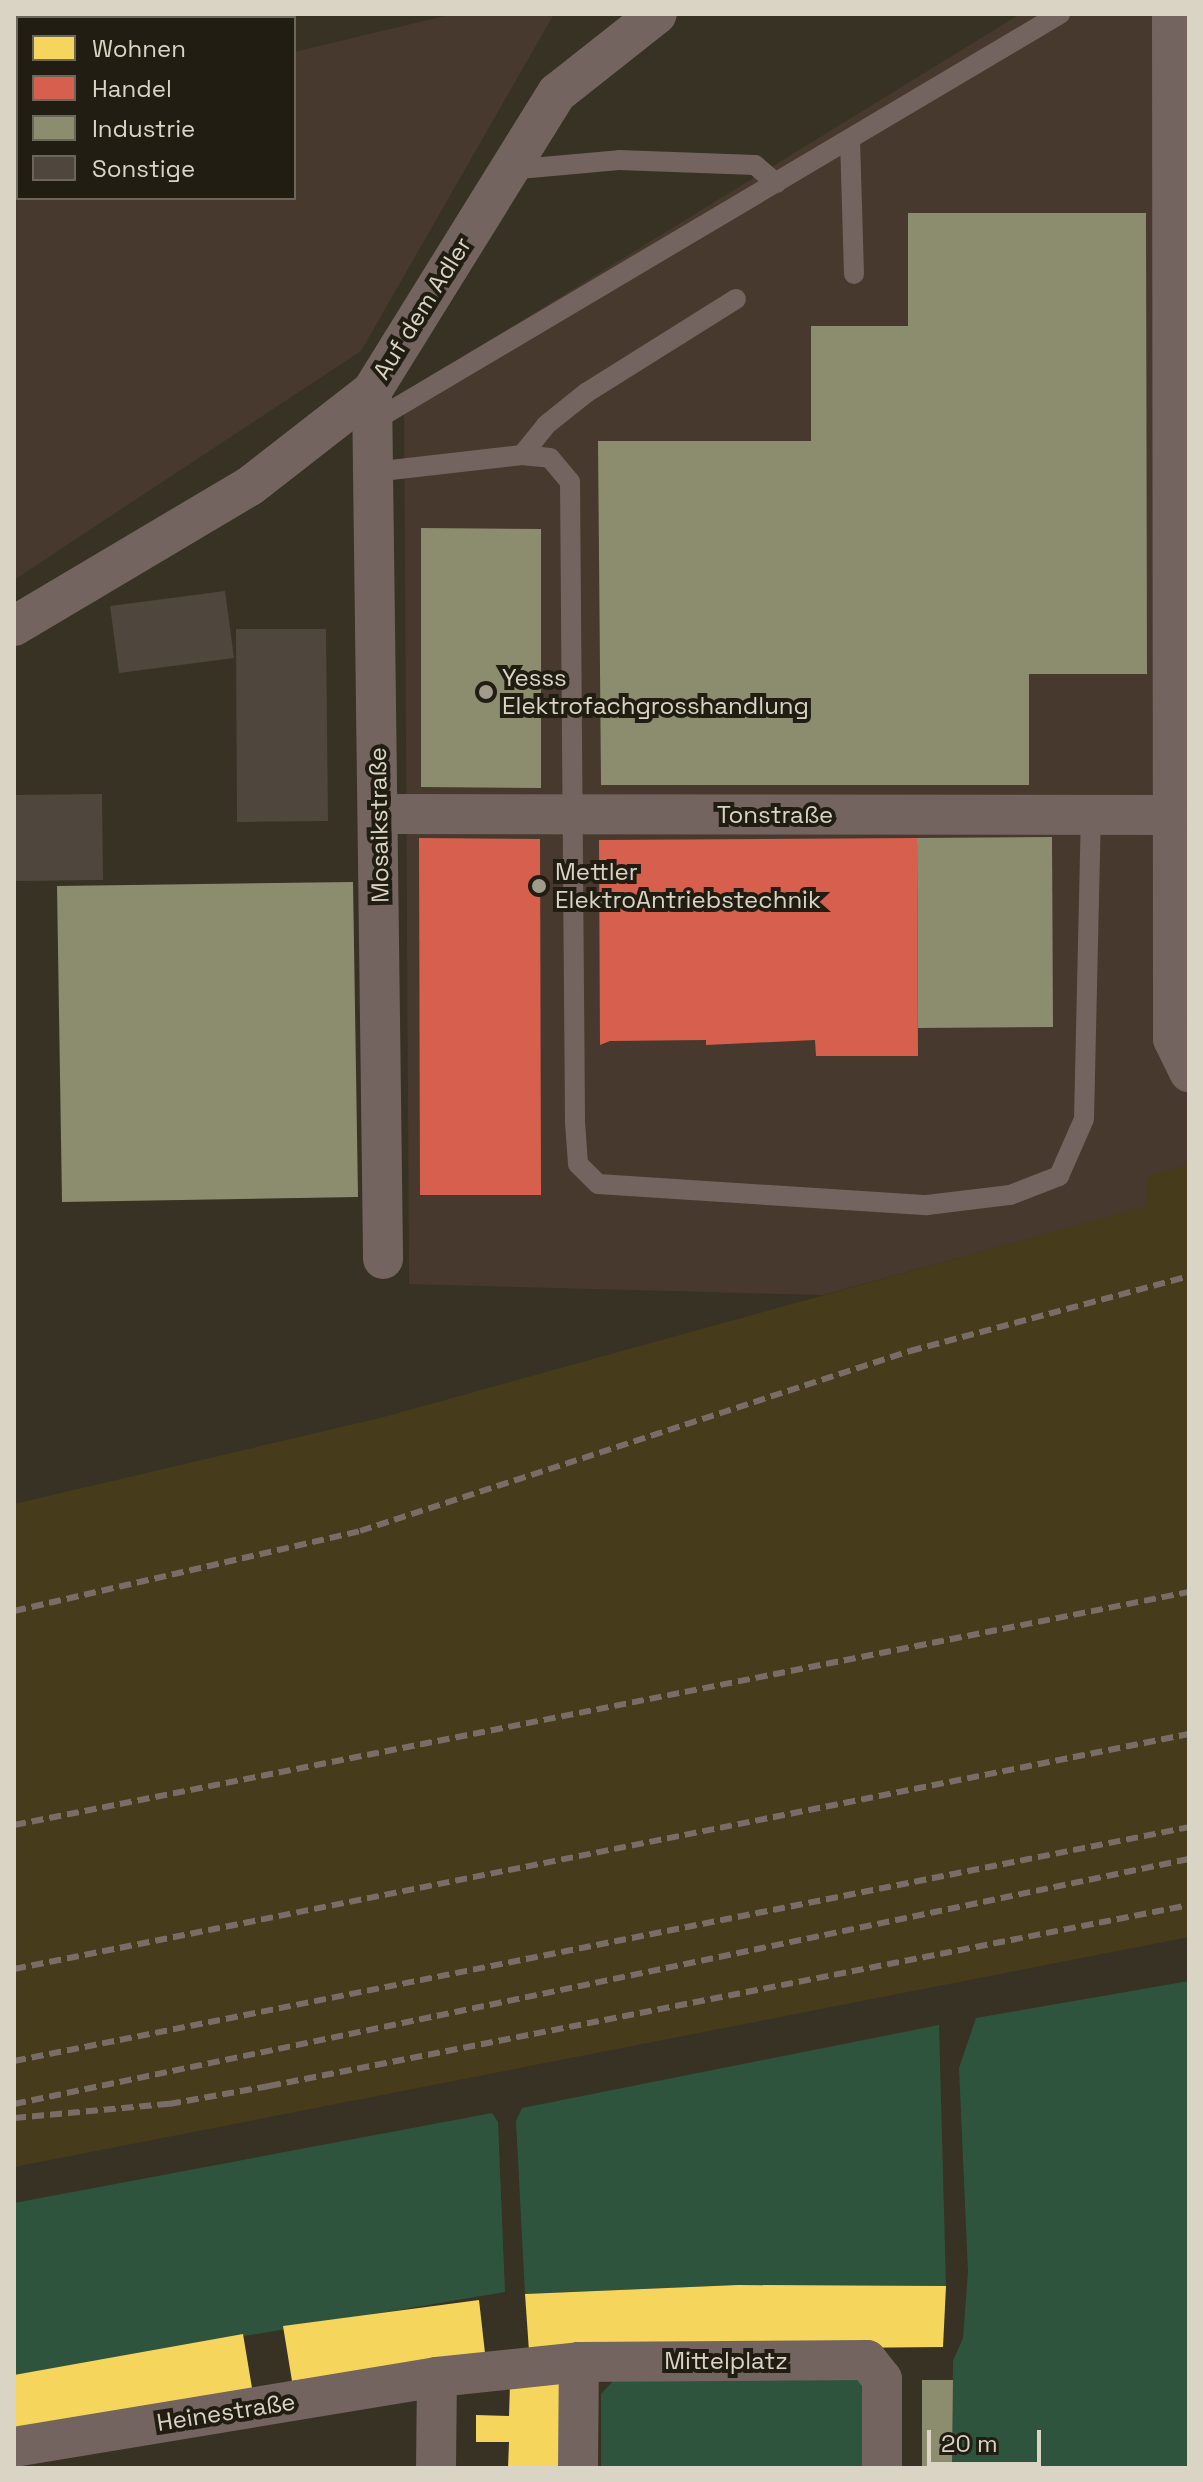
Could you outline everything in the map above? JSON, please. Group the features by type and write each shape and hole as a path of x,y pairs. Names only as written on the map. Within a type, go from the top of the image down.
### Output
{"street":[{"name":"Auf dem Adler","path":"14,626 250,486 372,406 508,170 557,93 657,14"},
{"path":"1172,14 1180,686 1173,1039 1189,1072"},
{"name":"Mosaikstraße","path":"372,406 383,1259"},
{"name":"Tonstraße","path":"379,814 1091,815 1177,802"},
{"name":"Mittelplatz","path":"579,2362 867,2360 882,2379 882,2468"},
{"path":"578,2468 579,2362"},
{"name":"Heinestraße","path":"14,2447 437,2377 579,2362"},
{"path":"436,2468 437,2377"}],"lane":[{"path":"372,406 776,183 1060,14"},
{"path":"850,139 854,274"},
{"path":"508,170 619,160 755,165 776,183"},
{"path":"522,455 546,425 586,393 736,299"},
{"path":"373,472 522,455 550,458 570,482 568,814 578,1164 598,1184 927,1205 1010,1195 1059,1176 1084,1119 1091,815"}],"shaded area":[{"path":"453,14 554,14 361,351 14,580 14,152 16,200 296,200 296,52"},
{"path":"1020,14 1189,14 1189,1195 823,1295 409,1284 404,393"},
{"path":"1189,1164 1189,1937 14,2167 14,1504 380,1418 1146,1206 1147,1176"}],"green space":[{"path":"1189,1981 1189,2468 952,2468 953,2361 963,2338 968,2272 959,2068 976,2018"},
{"path":"939,2025 946,2286 738,2285 525,2294 516,2121 522,2108"},
{"path":"492,2113 498,2122 505,2292 14,2375 14,2203"},
{"path":"615,2379 864,2380 871,2468 601,2468 601,2394"}],"building: Wohnen":[{"path":"738,2285 946,2286 943,2347 529,2351 525,2294"},
{"path":"479,2300 485,2353 292,2381 283,2326"},
{"path":"243,2334 252,2388 14,2431 14,2375"},
{"path":"510,2384 563,2384 562,2468 508,2468 509,2442 476,2442 476,2415 509,2416"}],"building: Handel":[{"path":"419,838 540,839 541,1195 420,1195"},
{"path":"917,838 918,1056 816,1056 815,1040 706,1045 706,1040 610,1041 600,1045 599,840"}],"building: Industrie":[{"path":"908,213 1146,213 1147,674 1029,674 1029,785 601,785 598,441 811,441 811,326 908,326"},
{"path":"421,528 541,529 541,788 421,787"},
{"path":"1052,837 1053,1027 918,1028 917,838"},
{"path":"353,882 358,1197 62,1202 57,886"},
{"path":"922,2380 953,2380 952,2468 922,2468"}],"building: Sonstige":[{"path":"225,591 234,658 119,673 110,606"},
{"path":"236,629 326,629 328,821 237,822"},
{"path":"102,794 103,880 14,881 14,795"}],"railway":[{"path":"14,1611 360,1531 910,1351 1189,1276"},
{"path":"14,1825 1189,1592"},
{"path":"14,1969 1189,1734"},
{"path":"14,2061 1189,1827"},
{"path":"14,2104 1189,1859"},
{"path":"14,2118 169,2104 269,2086 1189,1905"}],"place":[{"name":"Yesss Elektrofachgrosshandlung","path":"486,692"},
{"name":"Mettler ElektroAntriebstechnik","path":"539,886"}]}
